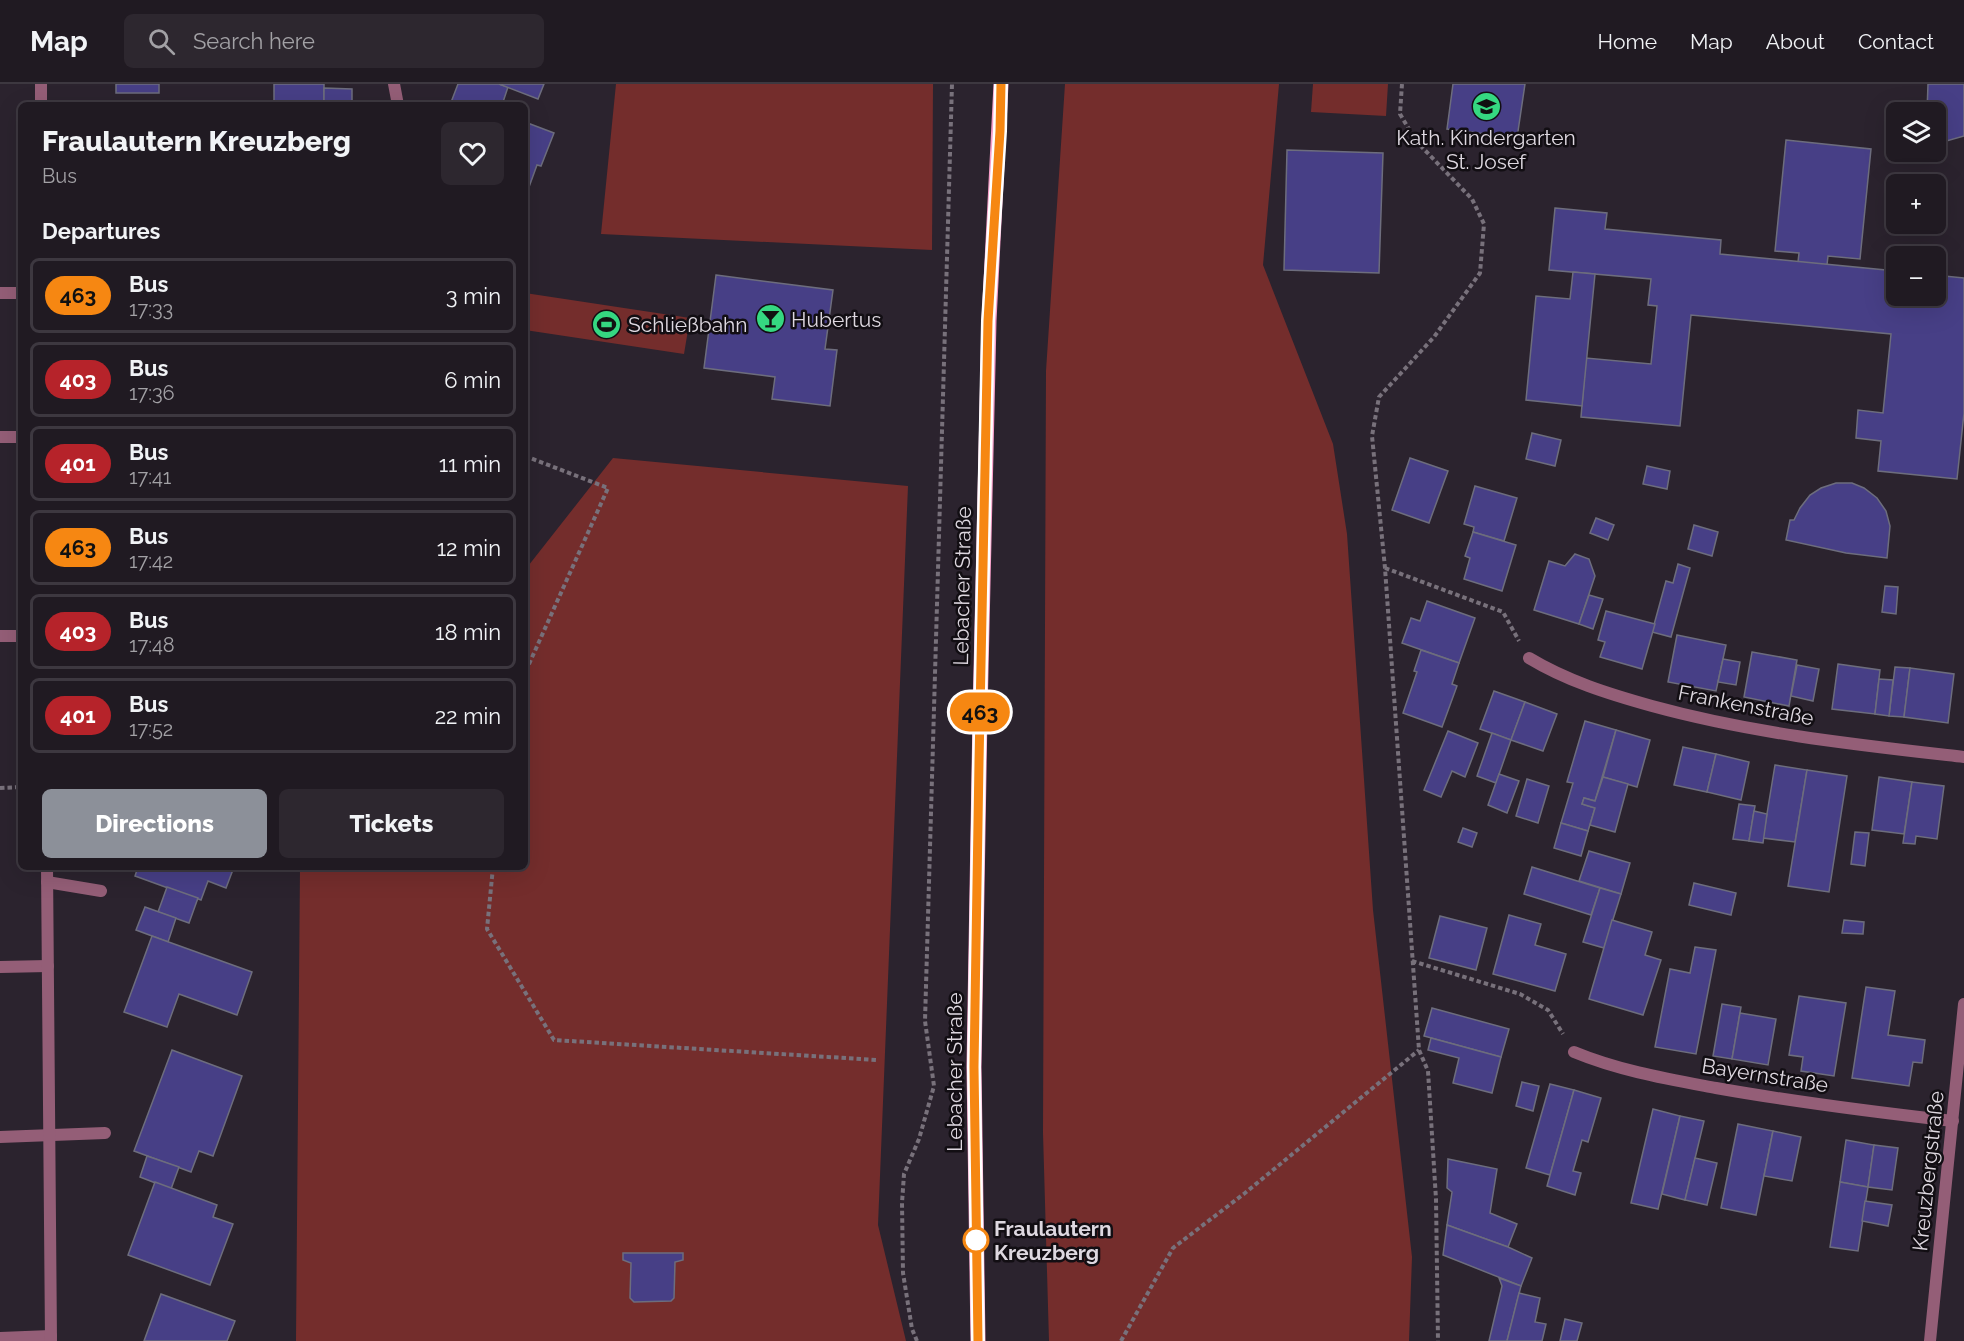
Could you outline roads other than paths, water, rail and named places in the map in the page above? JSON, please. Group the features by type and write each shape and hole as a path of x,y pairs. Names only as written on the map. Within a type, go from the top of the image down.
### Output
{"main road":[{"name":"Lebacher Straße","path":"978,1341 974,1067 979,762 988,321 1001,84"}],"street":[{"path":"41,84 41,102"},
{"path":"394,84 397,102"},
{"path":"0,293 18,293"},
{"path":"0,437 18,437"},
{"path":"0,636 18,636"},
{"name":"Frankenstraße","path":"1529,658 1573,682 1677,713 1814,739 1964,757"},
{"path":"0,1338 51,1339 47,870"},
{"path":"47,882 101,891"},
{"path":"0,967 48,966"},
{"name":"Kreuzbergstraße","path":"1930,1341 1964,1004"},
{"name":"Bayernstraße","path":"1574,1052 1600,1063 1643,1074 1784,1100 1953,1120"},
{"path":"0,1137 105,1133"}],"place":[{"name":"Kath. Kindergarten St. Josef","path":"1486,106"},
{"name":"Hubertus","path":"770,319"},
{"name":"Schließbahn","path":"607,324"},
{"name":"Fraulautern Kreuzberg","path":"976,1240"}]}
